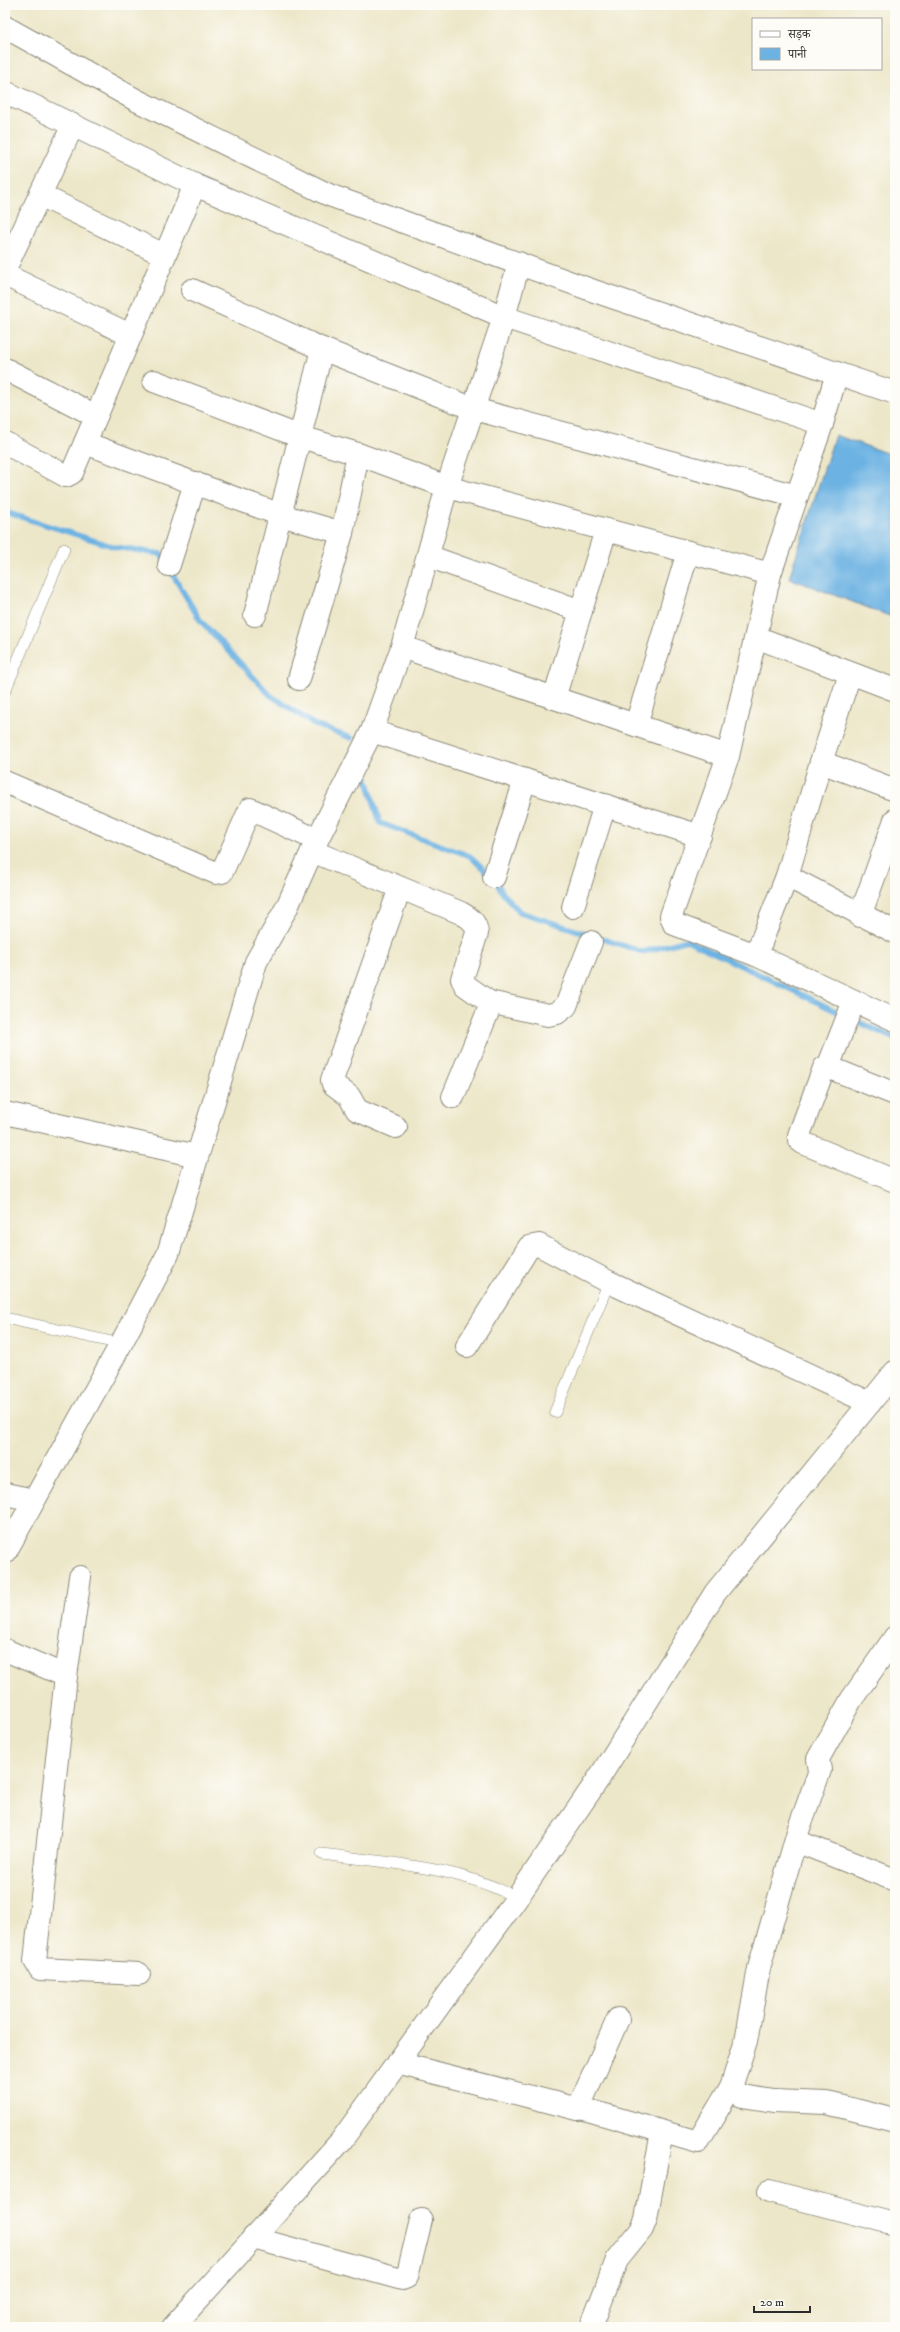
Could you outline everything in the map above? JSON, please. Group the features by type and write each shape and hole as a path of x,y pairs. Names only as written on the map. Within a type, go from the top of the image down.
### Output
{"street":[{"path":"5,27 136,100 329,195 594,291 895,393"},
{"path":"5,92 195,185 504,317 822,424"},
{"path":"5,269 73,125"},
{"path":"5,443 66,476 72,473 195,185"},
{"path":"40,194 164,255"},
{"path":"5,1553 121,1344 168,1254 256,962 287,907 314,845 372,731 402,647 447,487 504,317 519,263"},
{"path":"5,274 130,335"},
{"path":"192,290 322,349 474,409 797,496"},
{"path":"255,615 282,515 322,349"},
{"path":"5,369 96,416"},
{"path":"837,373 822,424 770,574 728,756 671,916 674,924 756,955 850,1011 895,1020"},
{"path":"154,380 301,437 358,454 447,487 770,574"},
{"path":"85,443 282,515 342,533"},
{"path":"299,679 342,533 358,454"},
{"path":"169,565 195,483"},
{"path":"554,698 606,530"},
{"path":"636,725 688,552"},
{"path":"428,556 581,611"},
{"path":"756,637 895,690"},
{"path":"402,647 728,756"},
{"path":"756,955 787,876 821,762 850,674"},
{"path":"372,731 700,836"},
{"path":"821,762 895,790"},
{"path":"494,876 525,780"},
{"path":"5,782 216,873 222,872 250,809 314,845 400,888 461,913 472,920 477,926 477,933 462,979 465,985 489,1002 548,1014 557,1013 566,1006 591,942"},
{"path":"573,906 605,805"},
{"path":"860,916 895,820"},
{"path":"787,876 860,916 895,932"},
{"path":"396,1127 357,1110 349,1096 333,1084 332,1080 400,888"},
{"path":"453,1096 489,1009 489,1002"},
{"path":"850,1011 828,1066 824,1068 799,1135 799,1140 802,1143 895,1181"},
{"path":"828,1066 895,1094"},
{"path":"5,1113 197,1156"},
{"path":"467,1346 528,1247 539,1245 609,1282 870,1404"},
{"path":"178,2325 253,2238 341,2140 517,1898 599,1778 715,1593 895,1372"},
{"path":"5,1494 34,1500"},
{"path":"80,1577 66,1676 35,1961 40,1969 139,1974"},
{"path":"396,2063 574,2109 580,2108 698,2142 731,2087 746,2041 759,1968 796,1841 820,1770 818,1759 851,1700 895,1637"},
{"path":"5,1650 66,1676"},
{"path":"796,1841 895,1880"},
{"path":"580,2108 618,2019"},
{"path":"731,2087 732,2091 742,2096 774,2101 827,2103 895,2120"},
{"path":"591,2327 618,2260 642,2229 646,2219 662,2132"},
{"path":"769,2191 895,2224"},
{"path":"253,2238 405,2278 407,2277 421,2220"}],"lane":[{"path":"5,691 64,550"},
{"path":"555,1412 609,1282"},
{"path":"5,1318 121,1344"},
{"path":"322,1854 413,1866 464,1876 491,1885 517,1898"}],"water":[{"path":"835,435 895,456 895,618 789,578"}],"waterway":[{"path":"5,512 115,547 161,554 165,561"},
{"path":"170,570 200,620 270,695 315,725 351,738"},
{"path":"363,766 380,823 470,856 489,874"},
{"path":"495,880 504,895 520,912 643,952 687,940 844,1015"},
{"path":"852,1019 895,1039"}]}
